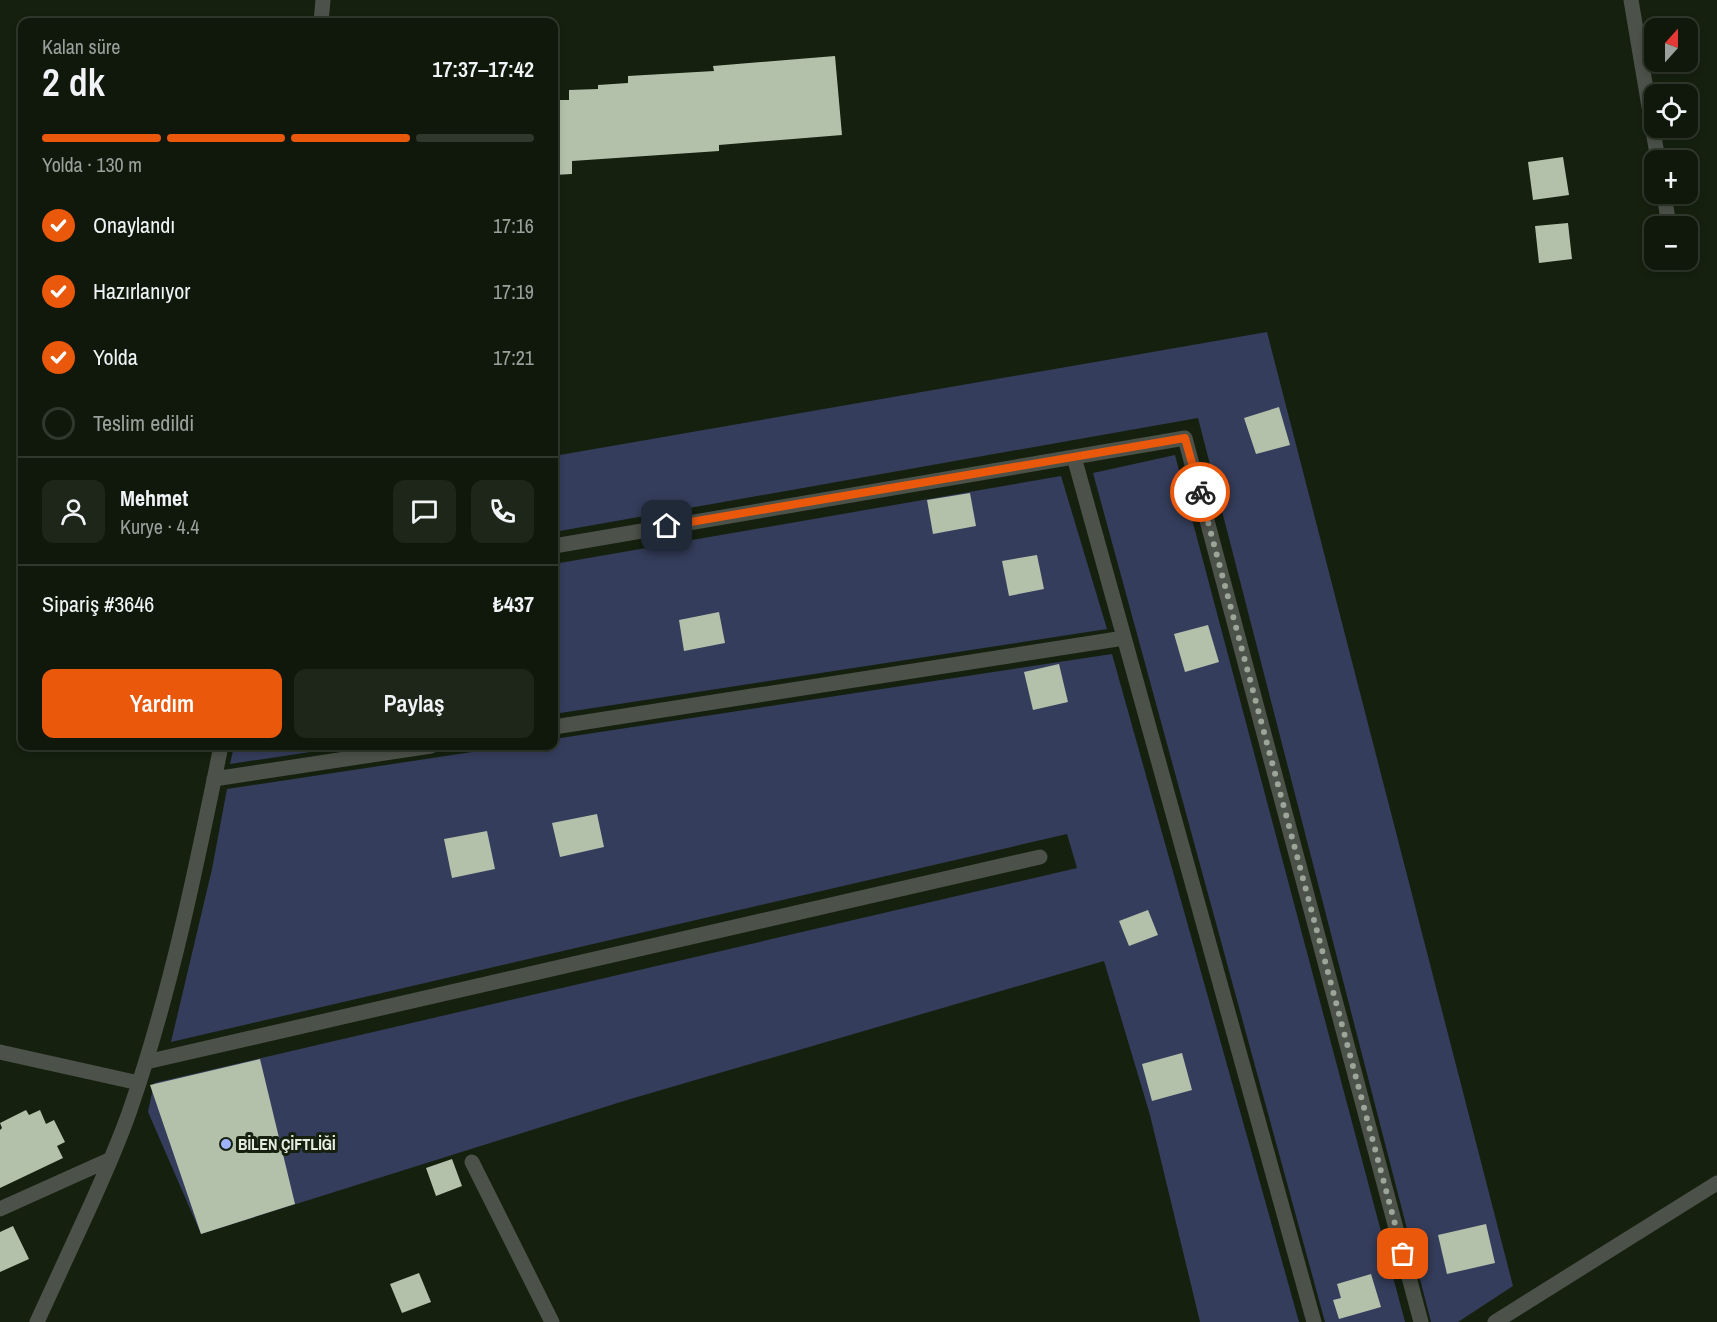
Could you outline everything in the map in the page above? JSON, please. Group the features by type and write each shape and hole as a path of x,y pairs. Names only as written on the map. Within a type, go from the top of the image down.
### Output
{"lane":[{"path":"321,18 323,0"},
{"path":"1631,0 1656,150"},
{"path":"558,545 1185,438 1421,1322"},
{"path":"1074,457 1314,1322"},
{"path":"558,726 1124,638"},
{"path":"37,1322 111,1159 146,1062 184,919 220,750"},
{"path":"214,779 405,750"},
{"path":"146,1062 1040,857"},
{"path":"0,1052 139,1083"},
{"path":"0,1209 111,1159"},
{"path":"472,1162 552,1322"},
{"path":"1495,1322 1717,1183"}],"shaded area":[{"path":"1267,332 1513,1286 1458,1322 1431,1322 1198,418 558,531 558,455"},
{"path":"1175,455 1405,1322 1325,1322 1093,473"},
{"path":"1061,476 1107,629 558,713 558,563"},
{"path":"1112,654 1299,1322 1200,1322 1150,1115 1104,961 627,1100 201,1234 148,1112 154,1083 1077,868 1067,834 171,1042 212,869 227,789 485,750 558,750 558,738"},
{"path":"233,750 323,750 230,764"}],"building":[{"path":"835,56 842,135 719,145 719,151 572,161 572,174 558,175 558,100 569,100 569,90 598,89 598,85 628,83 628,76 714,71 713,66"},
{"path":"1563,157 1569,195 1533,200 1528,162"},
{"path":"1568,223 1572,259 1539,263 1535,226"},
{"path":"1279,407 1290,445 1256,454 1244,418"},
{"path":"970,493 976,526 933,534 927,500"},
{"path":"1037,555 1044,589 1009,596 1002,561"},
{"path":"719,612 725,643 684,651 679,620"},
{"path":"1208,625 1219,662 1185,672 1174,634"},
{"path":"1059,664 1068,702 1033,710 1024,672"},
{"path":"597,814 604,847 560,857 552,823"},
{"path":"487,831 495,869 452,878 444,839"},
{"path":"1148,910 1158,935 1129,946 1119,921"},
{"path":"1182,1053 1192,1090 1152,1101 1142,1064"},
{"name":"BİLEN ÇİFTLİĞİ","path":"260,1059 295,1204 201,1234 150,1085"},
{"path":"26,1110 29,1115 40,1110 46,1124 54,1120 65,1142 57,1146 63,1158 0,1188 0,1130 2,1128 0,1123"},
{"path":"452,1159 462,1186 436,1196 426,1168"},
{"path":"1486,1224 1495,1263 1447,1274 1438,1235"},
{"path":"13,1226 29,1259 0,1272 0,1232"},
{"path":"419,1273 431,1302 402,1313 390,1284"},
{"path":"1371,1274 1381,1307 1339,1319 1333,1300 1341,1298 1337,1284"}],"way so far":[{"path":"1200,492 1403,1254"}],"place":[{"name":"BİLEN ÇİFTLİĞİ","path":"226,1144"}],"route":[{"path":"667,526 1185,438 1200,492"}]}
